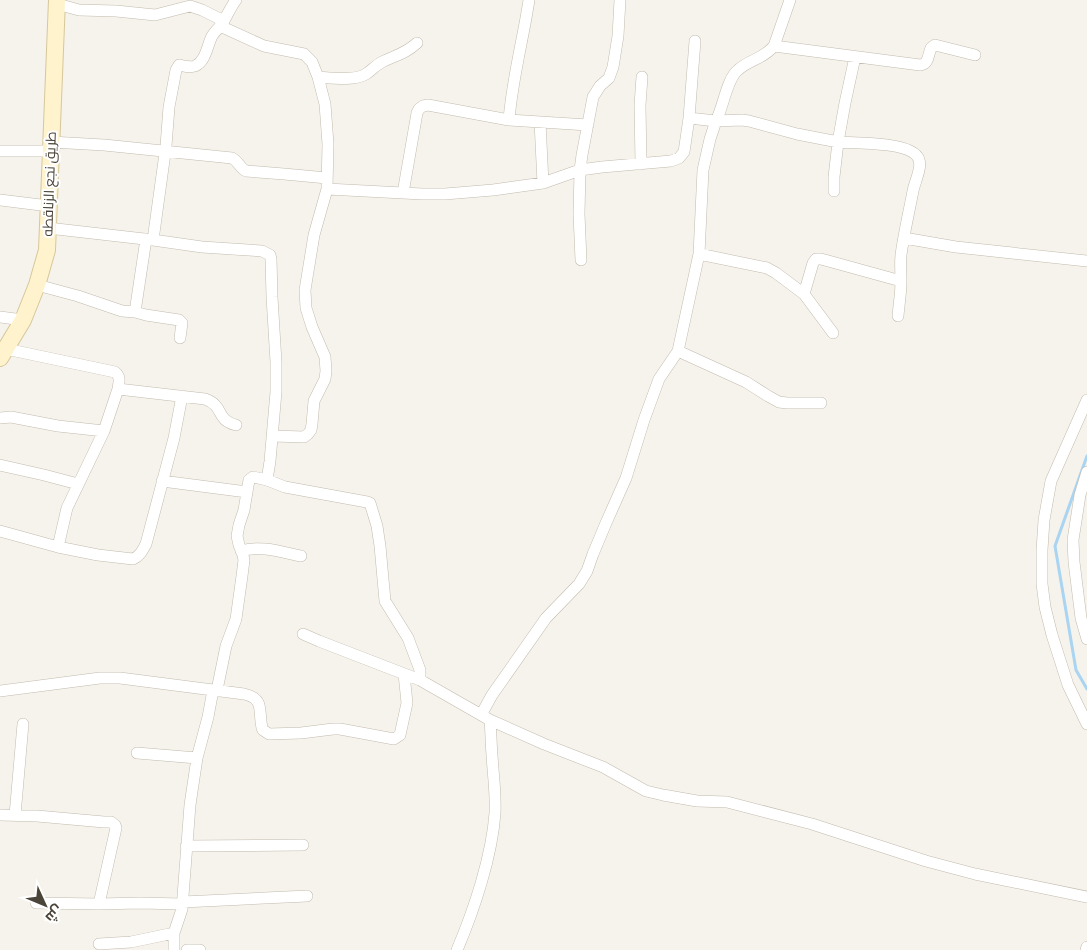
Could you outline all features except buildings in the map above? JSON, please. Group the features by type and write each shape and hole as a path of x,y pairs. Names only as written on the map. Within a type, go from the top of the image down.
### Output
{"street":[{"path":"135,312 150,240 176,70 179,65 192,67 200,62 204,57 212,36 222,24 229,8 236,0"},
{"path":"509,120 512,88 525,29 529,0"},
{"path":"580,260 579,214 582,155 593,97 600,86 609,78 613,67 618,36 620,0"},
{"path":"457,950 478,892 493,832 496,792 486,718 492,695 546,618 579,584 588,571 606,522 626,478 659,379 678,351 699,254 703,170 716,121 732,76 737,70 769,52 774,46 790,0"},
{"path":"57,2 79,10 116,10 155,15 190,6 202,10 222,24 264,46 304,54 312,62 326,104 327,184 314,235 305,290 306,308 325,357 325,379 314,401 312,424 308,434 304,437 273,436"},
{"name":"طريق نجع الزناقطه","path":"3,354 23,320 37,285 47,250 57,2"},
{"path":"0,151 51,146 104,145 165,151 232,158 246,171 284,174 327,184 422,194 493,190 542,183 580,170 671,161 682,156 686,146 695,41"},
{"path":"318,77 352,78 362,76 380,63 407,52 417,43"},
{"path":"774,46 924,65 928,59 930,48 935,45 975,55"},
{"path":"834,191 838,142 856,57"},
{"path":"641,164 640,105 642,77"},
{"path":"403,192 417,112 423,106 447,108 509,120 588,125"},
{"path":"689,118 716,121 749,121 797,134 838,142 884,144 914,152 919,159 920,167 915,182 901,256 898,316"},
{"path":"540,122 542,183"},
{"path":"0,200 49,206"},
{"path":"48,228 202,247 262,251 270,255 276,392 267,480"},
{"path":"904,238 956,247 1087,261"},
{"path":"699,254 767,268 776,273 804,294 833,334"},
{"path":"804,294 814,260 816,259 901,281"},
{"path":"37,285 122,311 179,320 182,323 180,338"},
{"path":"0,316 23,320"},
{"path":"678,351 746,382 779,402 821,403"},
{"path":"3,354 115,372 120,379 104,431 68,508 58,547"},
{"path":"118,389 205,399 211,401 218,408 223,419 228,424 236,426"},
{"path":"0,532 98,555 138,558 146,544 174,438 182,396"},
{"path":"1087,400 1051,481 1044,520 1042,550 1042,584 1052,635 1068,685 1087,724"},
{"path":"0,418 11,417 58,426 104,431"},
{"path":"0,465 78,484"},
{"path":"1087,472 1080,495 1073,540 1081,618 1087,639"},
{"path":"174,950 174,933 182,903 190,805 197,758 226,646 236,619 244,560 239,544 238,531 249,480 256,477 285,488 370,503 378,526 384,601 408,638 420,670 420,680"},
{"path":"162,481 247,492"},
{"path":"241,551 249,548 262,548 301,556"},
{"path":"303,634 319,642 420,680 486,718 544,744 603,767 646,791 697,801 727,802 812,824 926,861 989,877 1087,897"},
{"path":"0,691 100,678 120,678 251,696 258,702 262,728 268,734 301,734 333,729 394,739 400,735 406,708 404,674"},
{"path":"15,815 23,724"},
{"path":"137,753 197,758"},
{"path":"0,815 111,822 115,825 116,828 99,904"},
{"path":"186,846 303,845"},
{"path":"36,903 182,903 307,896"},
{"path":"99,944 131,942 174,933"},
{"path":"187,950 200,950"}],"waterway":[{"path":"1087,456 1055,546 1076,670 1087,689"}]}
